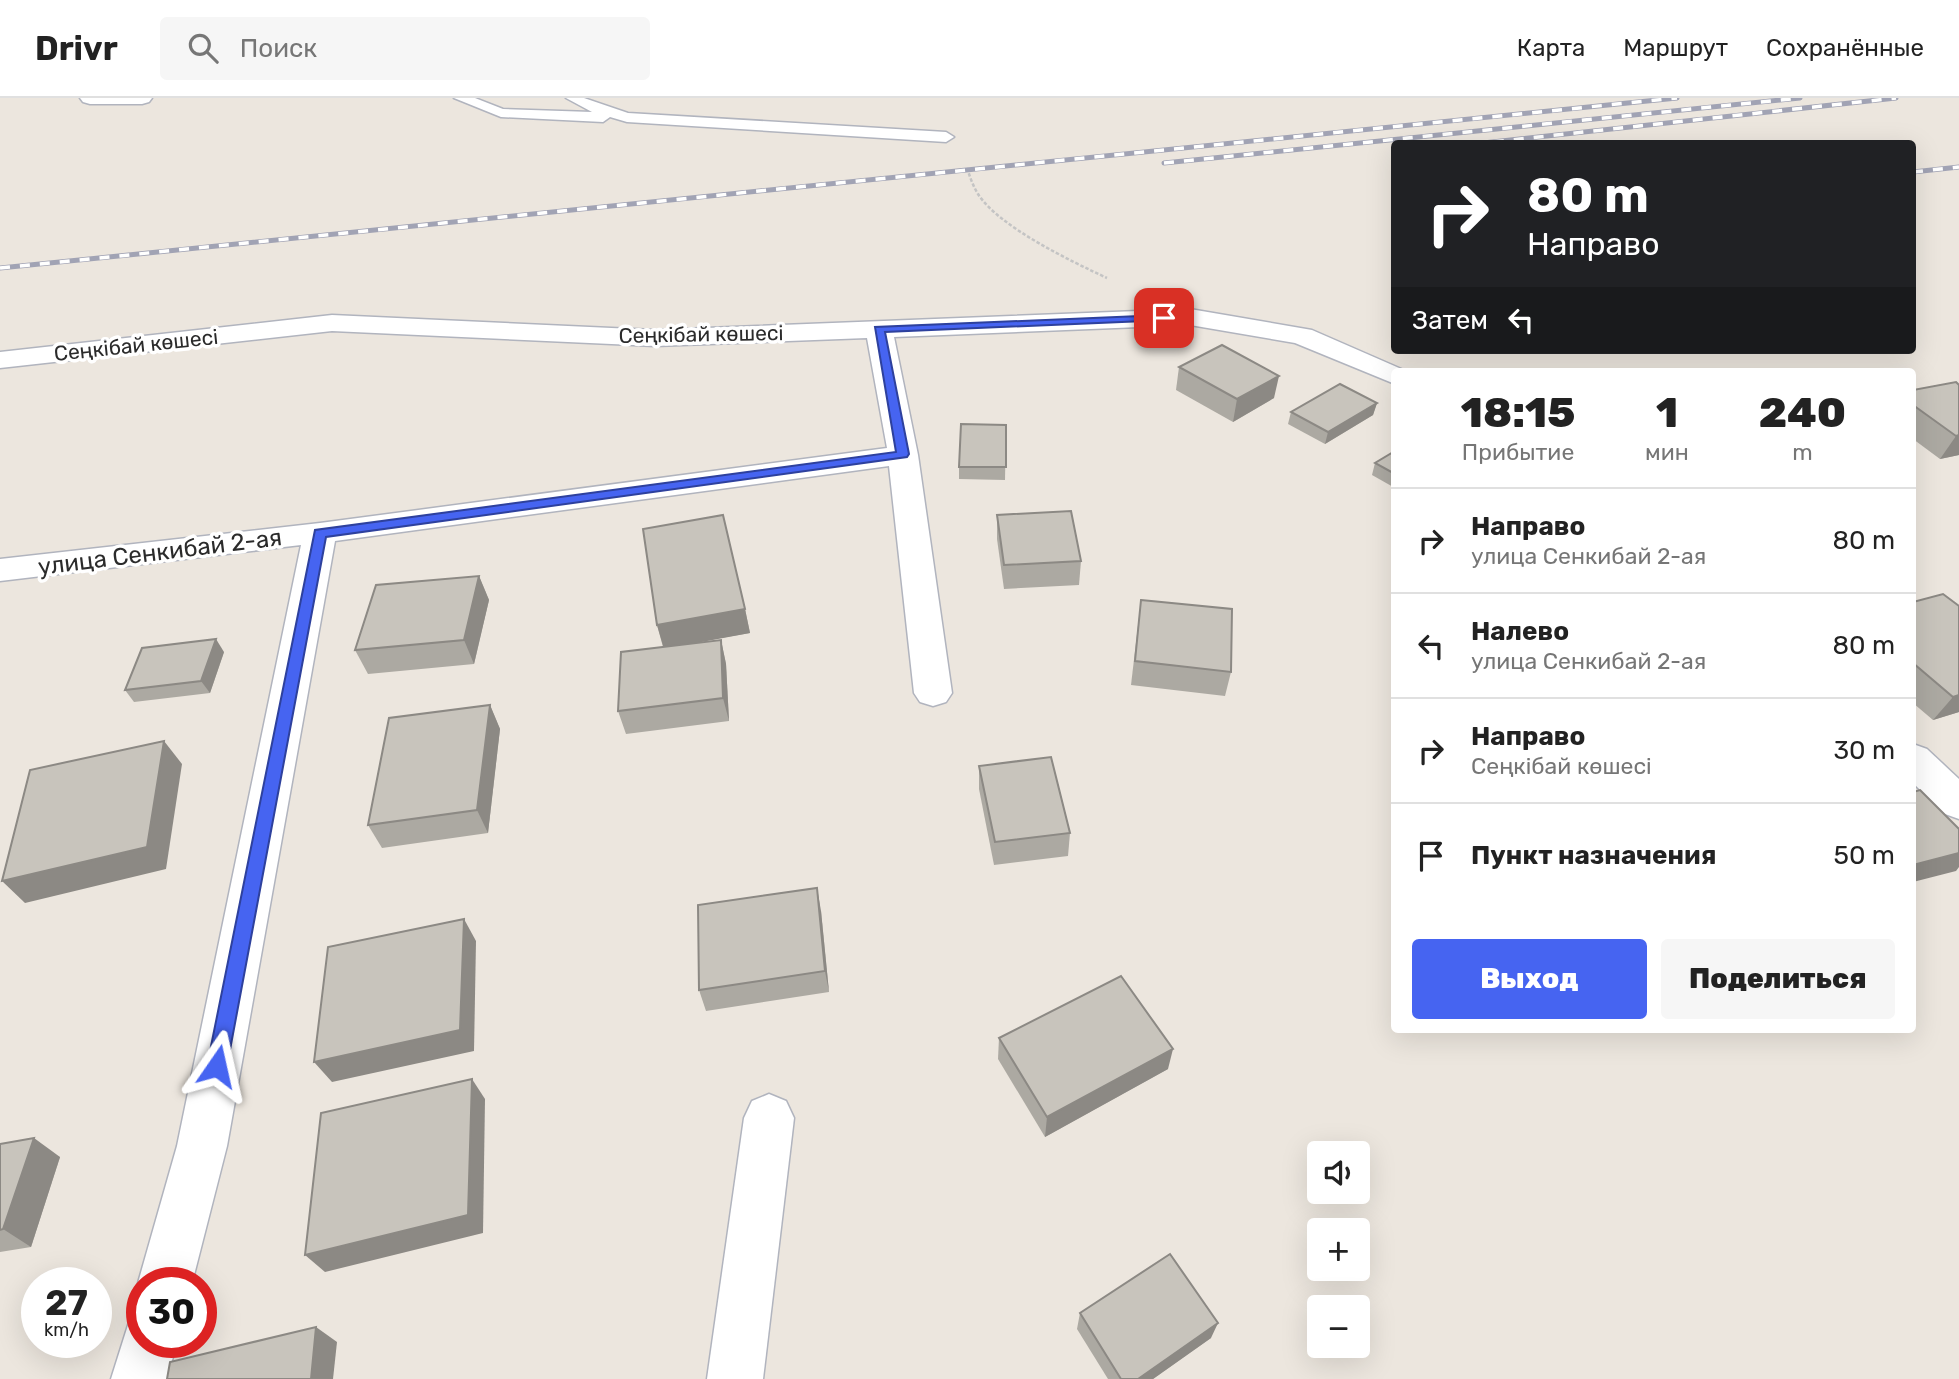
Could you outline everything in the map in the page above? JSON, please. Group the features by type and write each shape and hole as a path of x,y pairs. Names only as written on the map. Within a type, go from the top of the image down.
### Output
{"street":[{"path":"90,98 142,98"},
{"name":"Сеңкібай көшесі","path":"0,360 332,323 655,338 1190,317 1302,336 1391,374"},
{"path":"879,329 903,454 933,694"},
{"name":"улица Сенкибай 2-ая","path":"0,570 320,533 903,454"},
{"name":"улица Сенкибай 2-ая","path":"169,1267 202,1146 320,533"},
{"path":"1916,762 1959,803"},
{"path":"735,1379 769,1118"},
{"path":"139,1379 145,1358"}],"lane":[{"path":"461,98 501,113 627,117 946,137"},
{"path":"573,98 590,107 627,117"}],"path":[{"path":"946,137 955,148 981,199 1003,218 1071,261 1107,278"}],"building":[{"path":"1222,345 1279,376 1237,399 1179,367"},
{"path":"1956,382 1959,385 1959,435 1956,436 1916,407 1916,389"},
{"path":"1340,384 1377,403 1328,432 1291,412"},
{"path":"961,424 1006,425 1006,467 959,467"},
{"path":"1391,453 1391,472 1375,463"},
{"path":"1071,511 1081,561 1004,565 997,515"},
{"path":"723,515 745,609 657,625 643,529"},
{"path":"479,576 464,640 355,650 376,585"},
{"path":"1943,594 1959,606 1959,695 1953,697 1916,666 1916,601"},
{"path":"1141,600 1232,609 1231,672 1135,661"},
{"path":"216,639 201,681 125,690 142,648"},
{"path":"721,640 723,698 618,711 621,652"},
{"path":"490,705 477,810 368,825 389,718"},
{"path":"164,741 147,847 2,881 30,770"},
{"path":"1051,757 1070,833 995,842 979,766"},
{"path":"1920,790 1959,829 1959,853 1916,864 1916,791"},
{"path":"817,888 825,971 699,990 698,905"},
{"path":"464,919 460,1030 314,1062 328,947"},
{"path":"1121,976 1173,1049 1047,1117 999,1038"},
{"path":"472,1079 468,1215 305,1255 321,1113"},
{"path":"34,1138 3,1229 0,1230 0,1144"},
{"path":"1170,1254 1218,1323 1138,1379 1121,1379 1080,1313"},
{"path":"316,1327 311,1379 167,1379 170,1362 187,1358 217,1358 217,1351"}],"railway":[{"path":"0,268 1677,98"},
{"path":"1164,163 1800,98"},
{"path":"1511,140 1896,98"},
{"path":"1916,172 1959,167"}],"route":[{"path":"217,1066 320,533 903,454 879,329 1164,318"}]}
